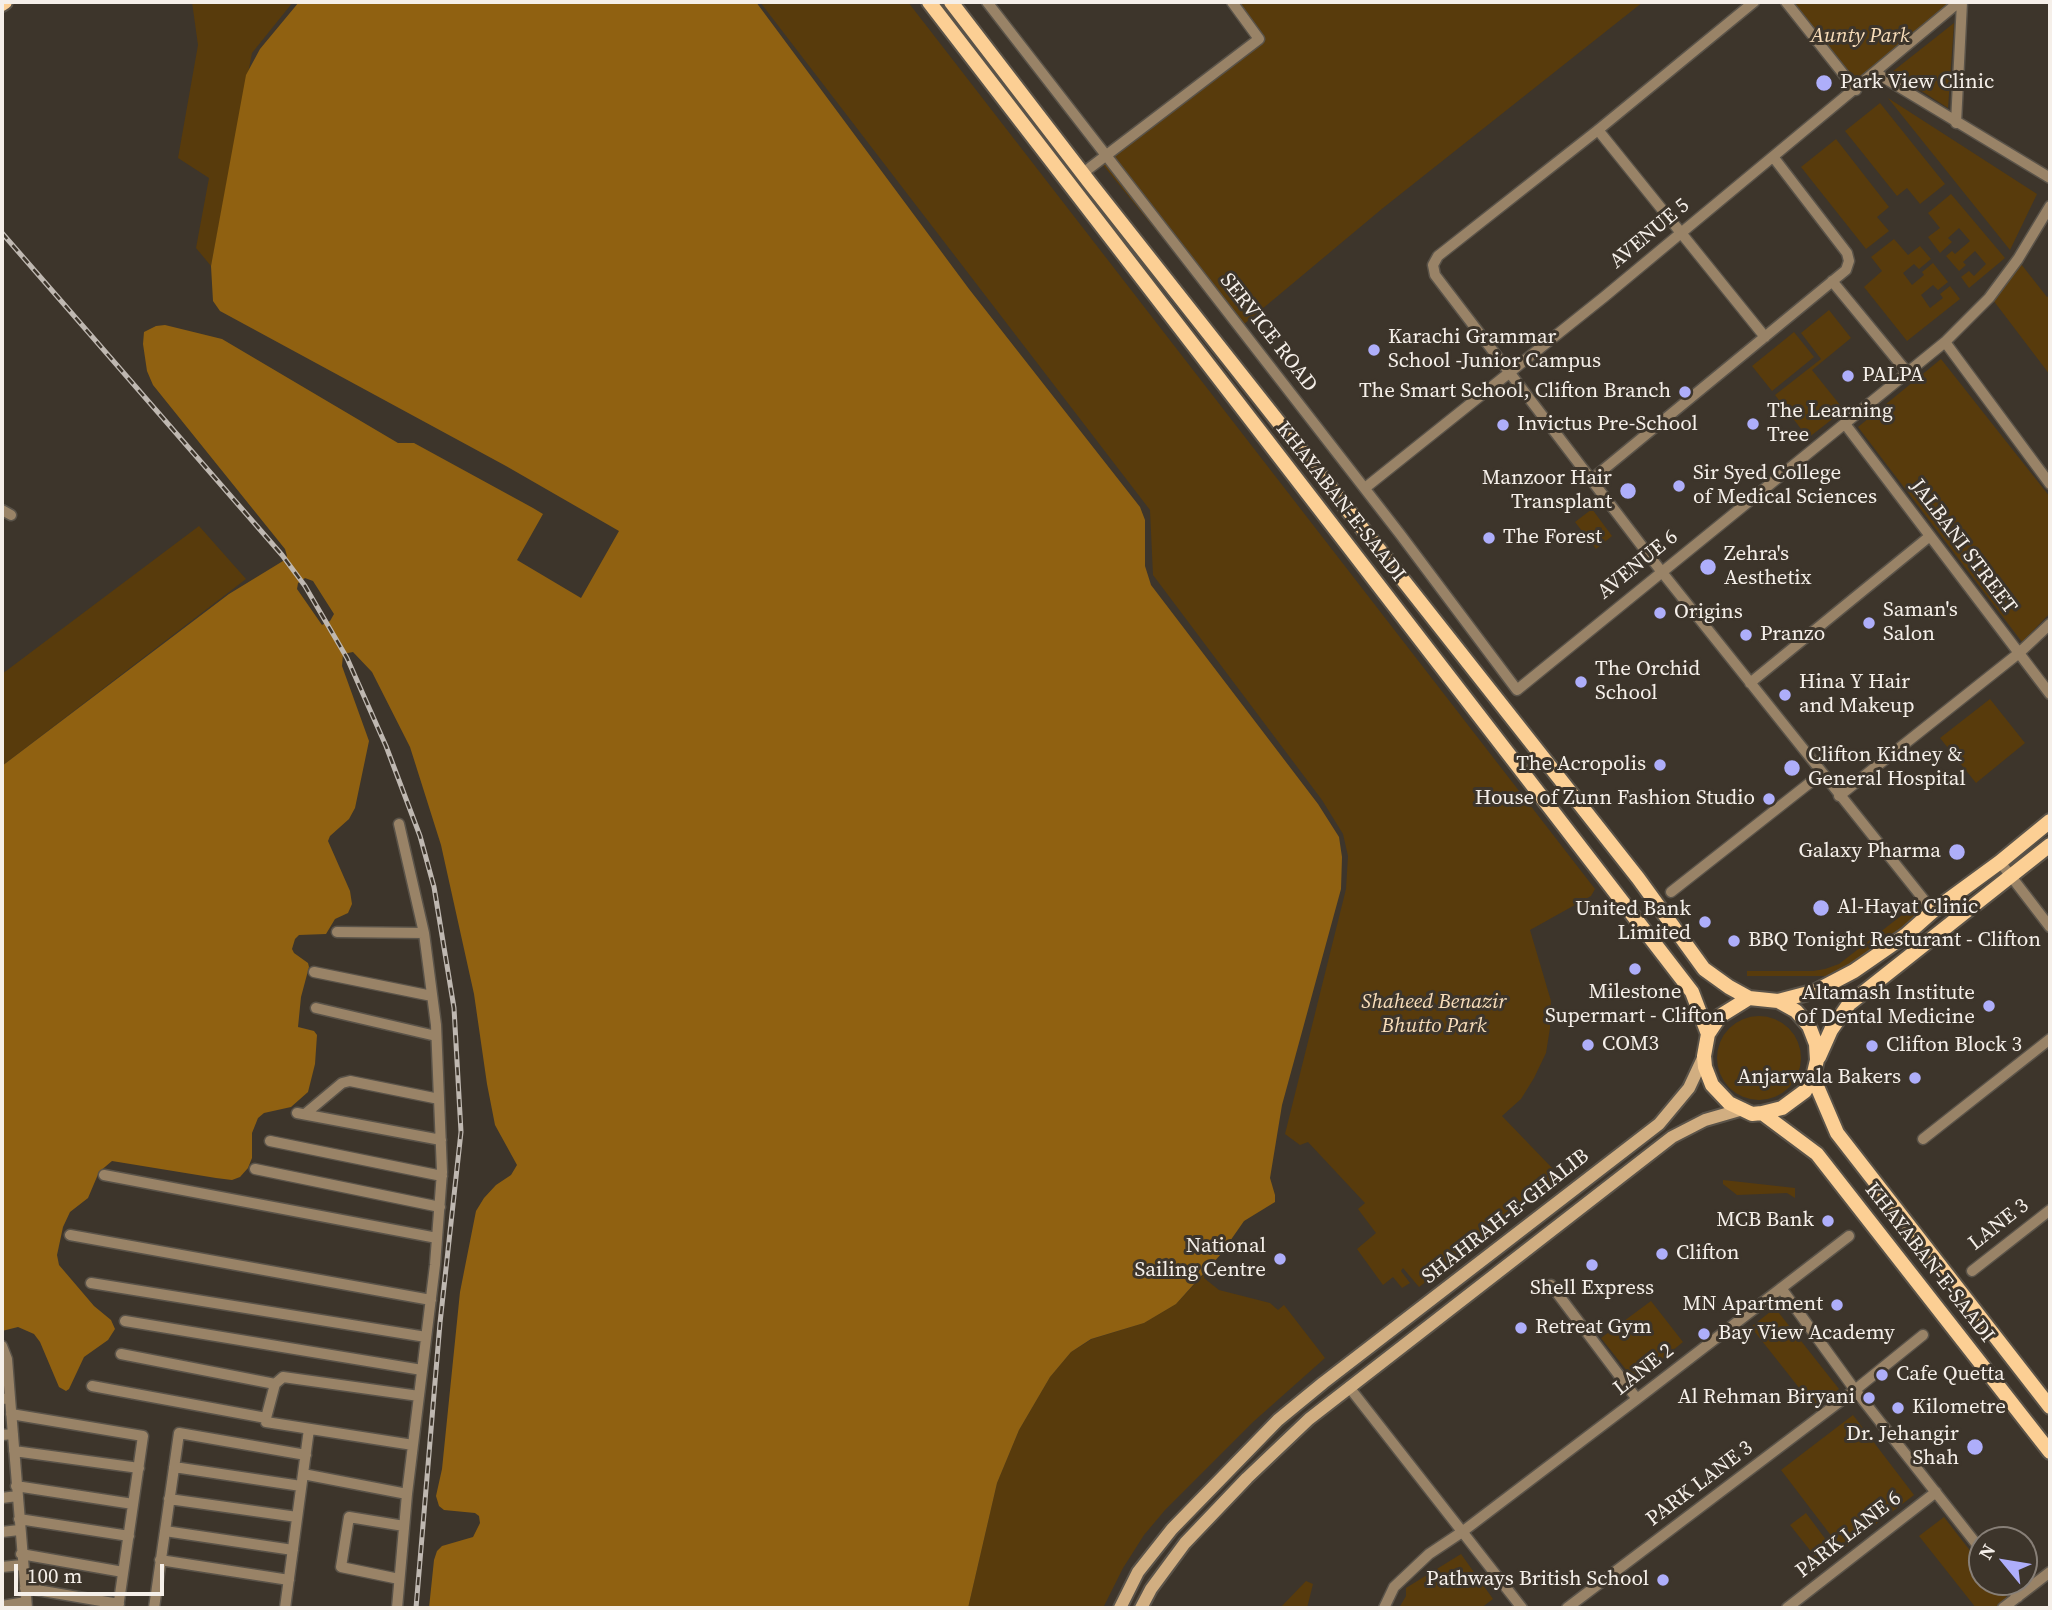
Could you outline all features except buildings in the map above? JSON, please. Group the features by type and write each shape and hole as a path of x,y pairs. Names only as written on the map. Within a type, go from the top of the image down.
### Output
{"main road":[{"name":"KHAYABAN-E-SAADI","path":"929,2 1692,992 1708,1034"},
{"name":"KHAYABAN-E-SAADI","path":"951,2 1638,878 1704,969 1749,998"},
{"path":"2050,821 1906,935 1854,971 1816,991 1778,1001 1749,998 1720,1016 1708,1034 1704,1056 1712,1085 1729,1103 1752,1114 1782,1108 1805,1091 1832,1030 1849,1004 2050,845"},
{"path":"1778,1001 1796,1011 1806,1021 1816,1044 1817,1060"},
{"name":"SHAHRAH-E-GHALIB","path":"1296,1406 1659,1124 1689,1088 1704,1056"},
{"name":"KHAYABAN-E-SAADI","path":"1813,1077 1838,1133 2050,1407"},
{"name":"SHAHRAH-E-GHALIB","path":"1307,1421 1672,1137 1705,1120 1743,1109"},
{"name":"KHAYABAN-E-SAADI","path":"1762,1113 1817,1154 2050,1452"},
{"path":"1312,1392 1315,1401 1326,1406"},
{"path":"1120,1608 1138,1572 1172,1529 1234,1463 1296,1406 1303,1406 1307,1411 1307,1421 1247,1478 1185,1543 1141,1608"}],"street":[{"name":"SERVICE ROAD","path":"987,2 1365,488 1517,690"},
{"path":"1083,173 1259,39 1232,2"},
{"path":"1754,2 1438,256 1433,265 1435,275 1661,571 1933,911"},
{"path":"1786,2 1856,90"},
{"path":"1956,123 1957,2"},
{"name":"AVENUE 5","path":"1365,488 1774,158 1957,2"},
{"path":"1876,73 2050,178"},
{"path":"1598,130 1765,337"},
{"path":"1592,479 1846,270 1849,261 1846,253 1774,158"},
{"name":"AVENUE 6","path":"1517,690 1945,342 1989,298 2018,259 2050,206"},
{"path":"1832,281 1906,372"},
{"path":"1945,342 2050,484"},
{"name":"JALBANI STREET","path":"1844,424 2050,694"},
{"path":"2,510 12,515 2,519"},
{"path":"1750,684 1930,536"},
{"path":"1839,796 2019,653 2050,624"},
{"path":"1671,892 1821,774"},
{"path":"397,1608 442,1176 432,996 424,933 399,824"},
{"path":"2000,862 2050,927"},
{"path":"337,932 424,933"},
{"path":"314,972 432,996"},
{"path":"316,1008 436,1036"},
{"path":"1923,1139 2050,1039"},
{"path":"439,1100 350,1080 301,1113 441,1140"},
{"path":"270,1141 442,1176"},
{"path":"255,1169 440,1207"},
{"path":"104,1175 437,1238"},
{"name":"LANE 3","path":"1972,1271 2050,1210"},
{"path":"70,1236 430,1300"},
{"name":"LANE 2","path":"1384,1608 1394,1587 1430,1554 1849,1236"},
{"path":"91,1283 426,1337"},
{"path":"1551,1285 1637,1399"},
{"path":"1781,1288 1855,1390 1968,1533"},
{"path":"125,1321 422,1370"},
{"name":"PARK LANE 3","path":"1567,1608 1855,1390 1923,1335"},
{"path":"2,1346 6,1399 11,1414 7,1434 14,1457 27,1605 2,1605"},
{"path":"121,1354 275,1384"},
{"path":"266,1418 275,1384 283,1377 419,1396"},
{"path":"93,1386 266,1418 267,1422 413,1445"},
{"path":"1349,1387 1522,1608"},
{"path":"11,1414 144,1436 118,1606 25,1588"},
{"path":"285,1608 309,1429"},
{"path":"154,1608 179,1433 306,1454"},
{"path":"2,1464 14,1457 139,1468"},
{"path":"174,1466 301,1486"},
{"path":"303,1474 407,1494"},
{"path":"2,1498 16,1491 133,1504"},
{"name":"PARK LANE 6","path":"1787,1608 1936,1492"},
{"path":"169,1499 297,1517"},
{"path":"400,1579 341,1567 349,1517 404,1526"},
{"path":"2,1532 19,1525 129,1536"},
{"path":"165,1531 293,1550"},
{"path":"2,1567 22,1560 123,1572"},
{"path":"160,1560 289,1580"},
{"path":"2003,1608 2050,1572"}],"green space":[{"path":"192,2 293,2 252,53 211,266 196,248 209,178 178,158 198,45"},
{"name":"Shaheed Benazir Bhutto Park","path":"760,2 908,2 1595,889 1591,896 1530,930 1551,1001 1550,1028 1546,1053 1534,1078 1521,1099 1502,1116 1553,1169 1553,1184 1419,1287 1403,1268 1401,1271 1410,1283 1402,1288 1393,1277 1383,1285 1357,1249 1376,1233 1358,1209 1365,1203 1308,1142 1300,1145 1285,1134 1346,889 1348,856 1343,834 1322,800 1153,575 1150,510"},
{"path":"1232,2 1643,2 1383,208 1237,330 1103,165 1259,39"},
{"name":"Aunty Park","path":"1787,2 1953,2 1856,90"},
{"path":"1954,23 1948,108 1892,72"},
{"path":"1888,98 2037,194 2010,250"},
{"path":"1880,103 1945,184 1920,204 1907,188 1897,196 1845,131"},
{"path":"1836,139 1889,207 1877,217 1889,231 1866,249 1801,167"},
{"path":"1951,194 2005,258 1969,288 1961,277 1969,271 1974,276 1986,264 1975,251 1963,262 1966,265 1959,271 1946,256 1952,251 1955,254 1970,241 1959,228 1948,238 1952,242 1940,253 1928,237 1940,228 1928,213"},
{"path":"1894,239 1908,255 1920,246 1931,259 1919,269 1914,264 1903,273 1912,285 1933,263 1948,282 1938,290 1933,285 1921,295 1930,308 1943,298 1940,294 1950,286 1960,299 1907,341 1864,287 1882,271 1871,257"},
{"path":"2021,264 2047,297 2050,295 2050,375 1993,300"},
{"path":"1829,310 1851,338 1812,370 1844,410 1808,438 1775,395 1821,359 1801,333"},
{"path":"1794,332 1814,357 1772,391 1752,366"},
{"path":"1941,359 2050,497 2050,613 2022,642 1858,427"},
{"path":"1592,509 1612,536 1596,549 1575,522"},
{"path":"199,526 246,579 2,766 2,674"},
{"path":"1990,699 2025,743 1976,783 1940,738"},
{"path":"1915,905 1919,907 1920,913 1850,966 1828,976 1747,976 1747,971 1813,971 1839,964"},
{"path":"1759,1016 1782,1023 1794,1035 1801,1058 1794,1081 1782,1093 1759,1100 1736,1093 1724,1081 1717,1058 1724,1035 1736,1023"},
{"path":"1723,1180 1795,1188 1795,1198 1787,1193 1737,1195 1723,1184"},
{"path":"1204,1274 1204,1278 1219,1290 1270,1303 1278,1310 1284,1305 1325,1358 1253,1422 1165,1510 1144,1535 1123,1568 1103,1608 968,1608 997,1483 1019,1430 1050,1377 1071,1352 1092,1339 1144,1323 1176,1304"},
{"path":"1651,1301 1683,1342 1635,1381 1601,1338"},
{"path":"1775,1308 1839,1389 1815,1408 1751,1327"},
{"path":"1853,1415 1914,1495 1842,1550 1781,1470"},
{"path":"1806,1513 1832,1548 1817,1559 1790,1525"},
{"path":"1944,1517 1968,1548 1968,1596 2006,1596 2010,1601 2001,1608 1976,1608 1919,1536"},
{"path":"1461,1554 1493,1599 1481,1608 1399,1608 1406,1596 1406,1588"},
{"path":"1306,1581 1313,1584 1307,1608 1280,1608"}],"shaded area":[{"path":"299,2 756,2 969,289 1140,507 1145,520 1145,566 1151,585 1318,804 1339,837 1342,857 1341,889 1282,1105 1270,1178 1275,1202 1244,1221 1221,1254 1176,1304 1144,1323 1091,1339 1071,1352 1050,1377 1019,1430 997,1483 968,1608 429,1608 437,1551 442,1546 473,1537 480,1523 479,1516 475,1513 444,1510 439,1506 436,1496 442,1469 460,1292 476,1211 484,1198 496,1185 511,1175 517,1165 495,1125 474,994 441,845 410,747 372,672 353,652 343,654 342,666 369,741 355,808 349,819 328,841 350,891 352,904 348,913 335,919 326,934 299,935 292,949 309,967 301,997 298,1027 314,1031 317,1035 315,1064 308,1092 291,1107 264,1113 258,1118 252,1133 252,1158 240,1177 232,1180 216,1178 112,1161 99,1172 88,1198 70,1212 63,1227 57,1255 59,1265 94,1306 111,1320 115,1329 108,1340 84,1357 69,1389 66,1391 59,1387 34,1334 18,1327 2,1331 2,766 229,594 287,556 285,549 153,385 147,371 144,332 165,325 222,339 398,443 414,443 543,514 517,560 581,598 619,531 506,466 220,311 213,301 211,266 246,75 260,49","holes":["305,578 313,581 334,614 330,621 322,625 297,589 298,583"]}],"railway":[{"path":"2,233 282,555 305,586 347,658 386,746 420,836 434,887 454,1008 461,1132 440,1323 416,1608"}],"place":[{"name":"Park View Clinic","path":"1824,83"},
{"name":"Karachi Grammar School -Junior Campus","path":"1374,350"},
{"name":"PALPA","path":"1848,376"},
{"name":"The Smart School, Clifton Branch","path":"1685,392"},
{"name":"The Learning Tree","path":"1753,424"},
{"name":"Invictus Pre-School","path":"1503,425"},
{"name":"Sir Syed College of Medical Sciences","path":"1679,486"},
{"name":"Manzoor Hair Transplant","path":"1628,491"},
{"name":"The Forest","path":"1489,538"},
{"name":"Zehra's Aesthetix","path":"1708,567"},
{"name":"Origins","path":"1660,613"},
{"name":"Saman's Salon","path":"1869,623"},
{"name":"Pranzo","path":"1746,635"},
{"name":"The Orchid School","path":"1581,682"},
{"name":"Hina Y Hair and Makeup","path":"1785,695"},
{"name":"The Acropolis","path":"1660,765"},
{"name":"Clifton Kidney & General Hospital","path":"1792,768"},
{"name":"House of Zunn Fashion Studio","path":"1769,799"},
{"name":"Galaxy Pharma","path":"1957,852"},
{"name":"Al-Hayat Clinic","path":"1821,908"},
{"name":"United Bank Limited","path":"1705,922"},
{"name":"BBQ Tonight Resturant - Clifton","path":"1734,941"},
{"name":"Milestone Supermart - Clifton","path":"1635,969"},
{"name":"Altamash Institute of Dental Medicine","path":"1989,1006"},
{"name":"COM3","path":"1588,1045"},
{"name":"Clifton Block 3","path":"1872,1046"},
{"name":"Anjarwala Bakers","path":"1915,1078"},
{"name":"MCB Bank","path":"1828,1221"},
{"name":"Clifton","path":"1662,1254"},
{"name":"National Sailing Centre","path":"1280,1259"},
{"name":"Shell Express","path":"1592,1265"},
{"name":"MN Apartment","path":"1837,1305"},
{"name":"Retreat Gym","path":"1521,1328"},
{"name":"Bay View Academy","path":"1704,1334"},
{"name":"Cafe Quetta","path":"1882,1375"},
{"name":"Al Rehman Biryani","path":"1869,1398"},
{"name":"Kilometre","path":"1898,1408"},
{"name":"Dr. Jehangir Shah","path":"1975,1447"},
{"name":"Pathways British School","path":"1663,1580"}]}
